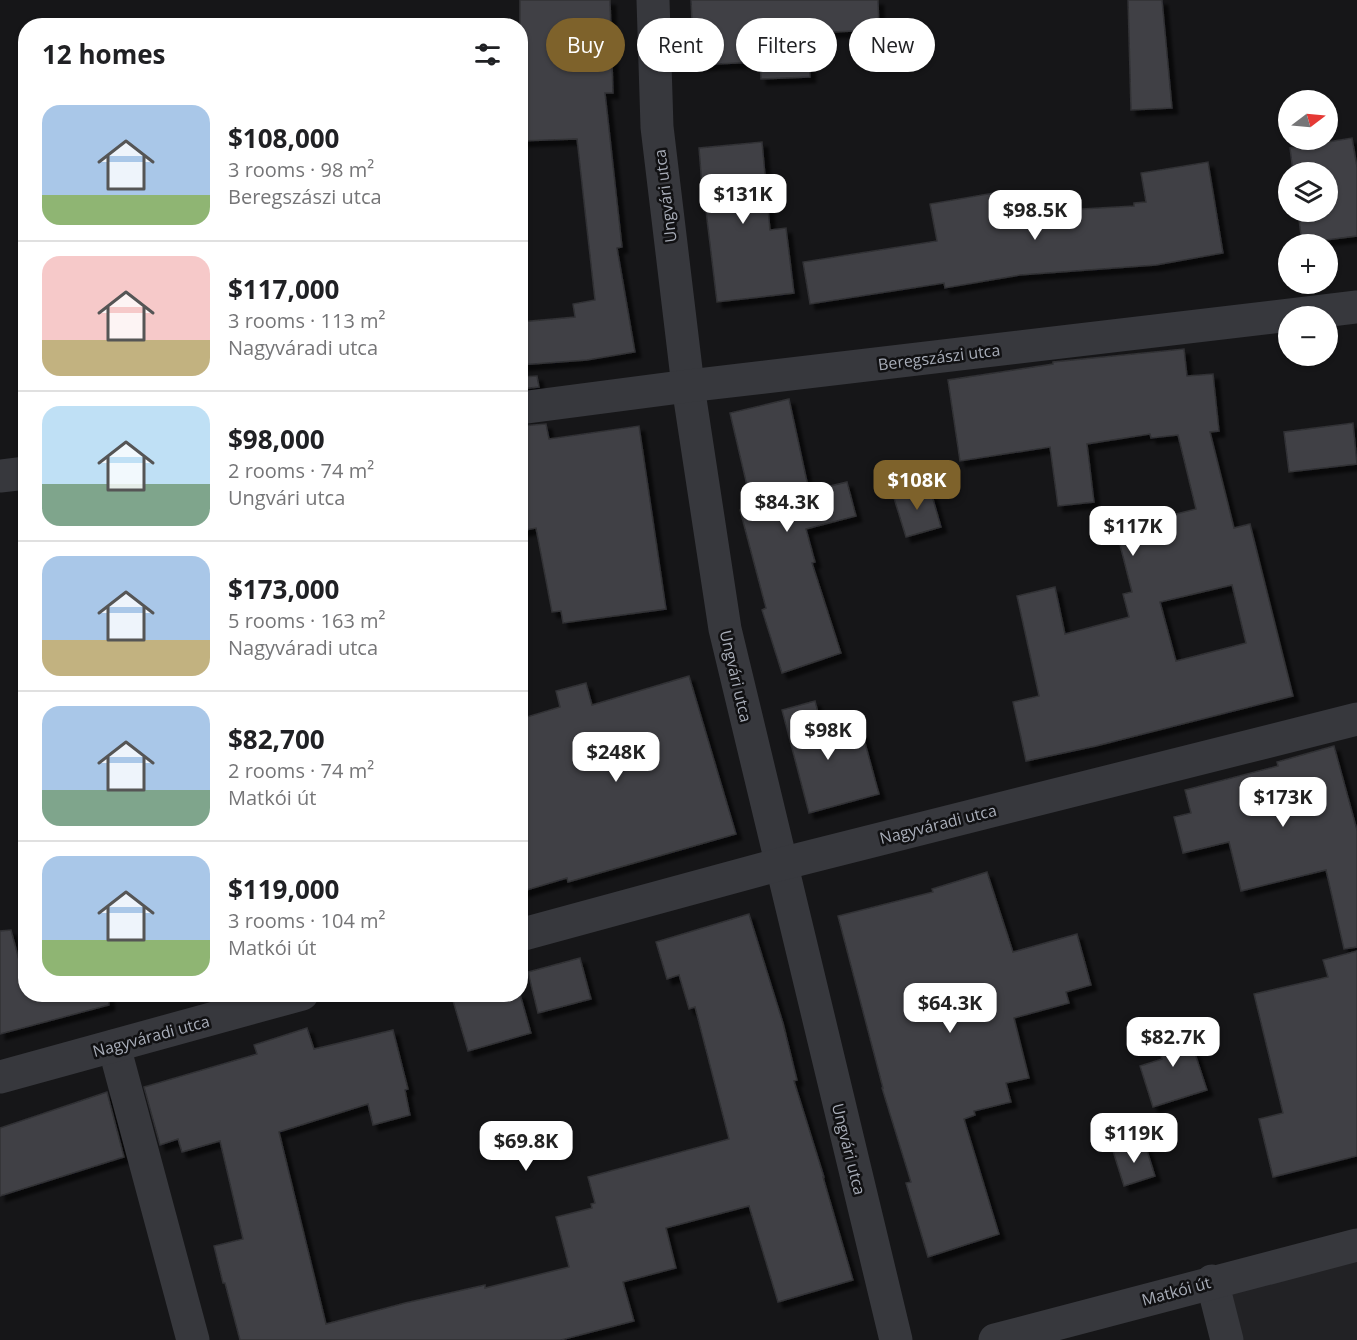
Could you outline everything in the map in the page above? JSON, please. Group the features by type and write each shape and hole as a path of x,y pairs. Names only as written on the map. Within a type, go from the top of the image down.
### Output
{"street":[{"name":"Ungvári utca","path":"653,0 657,127 688,387 724,629 896,1340"},
{"name":"Beregszászi utca","path":"528,407 1357,307"},
{"path":"0,476 18,474"},
{"name":"Nagyváradi utca","path":"528,933 781,864 1357,719"},
{"name":"Nagyváradi utca","path":"0,1077 273,1002"},
{"path":"114,1046 193,1340"},
{"name":"Matkói út","path":"995,1340 1212,1281 1357,1245"},
{"path":"1212,1281 1227,1340"}],"shaded area":[{"path":"1357,1241 1357,1340 1227,1340 1212,1281"}],"building":[{"path":"520,0 610,0 611,18 546,18 546,72 612,72 613,93 605,93 622,247 617,248 635,352 587,360 528,364 528,321 575,317 573,304 595,300 577,139 528,141 528,18 520,18"},
{"path":"691,0 878,0 879,18 849,18 849,31 837,32 837,18 736,18 736,63 724,64 724,18 692,18"},
{"path":"1128,0 1162,0 1172,108 1131,110"},
{"path":"761,72 810,72 810,77 761,79"},
{"path":"1352,138 1357,167 1357,236 1338,238 1338,234 1301,234 1299,222 1338,222 1338,162 1292,162 1290,150 1338,150 1338,140"},
{"path":"762,142 770,230 786,228 794,293 717,302 706,211 704,211 699,148"},
{"path":"1208,162 1223,253 1156,265 1020,275 945,288 944,283 810,304 803,262 937,241 930,204 999,192 1003,213 1081,207 1081,209 1134,206 1134,203 1146,202 1141,173"},
{"path":"1184,349 1187,376 1213,374 1219,431 1210,432 1234,528 1250,524 1293,696 1096,746 1026,761 1013,702 1039,696 1017,596 1055,587 1065,634 1129,617 1123,594 1132,592 1116,529 1196,509 1178,435 1151,438 1150,434 1087,444 1094,502 1058,506 1050,447 960,461 948,380 1053,364 1053,362","holes":["1232,585 1246,643 1176,661 1160,602"]},
{"path":"537,376 539,387 528,388 528,377"},
{"path":"789,399 809,491 847,482 856,516 806,529 815,562 812,563 841,653 782,673 762,610 766,608 740,510 752,507 730,413"},
{"path":"1353,423 1357,464 1289,472 1284,432"},
{"path":"546,424 549,439 639,426 666,609 563,623 561,611 552,612 536,528 528,530 528,425"},
{"path":"929,485 941,527 906,537 893,495"},
{"path":"689,676 736,834 568,882 567,878 528,890 528,717 560,707 556,691 586,683 592,705"},
{"path":"815,701 826,742 862,732 879,794 809,813 782,710"},
{"path":"1334,746 1357,830 1357,947 1344,949 1326,870 1241,891 1229,842 1183,853 1174,817 1191,813 1185,790 1278,766 1277,762"},
{"path":"987,872 1013,952 1077,934 1091,985 1066,992 1069,1003 1014,1018 1029,1078 1006,1083 1011,1102 974,1111 975,1115 964,1119 999,1234 928,1257 906,1183 911,1182 882,1088 838,916 933,892 932,889"},
{"path":"749,914 783,1023 797,1080 794,1081 853,1280 778,1302 749,1206 666,1228 676,1268 623,1282 634,1321 561,1340 240,1340 214,1246 243,1239 220,1141 182,1152 178,1139 160,1145 144,1087 257,1054 254,1045 307,1028 314,1049 393,1030 408,1089 405,1090 410,1115 373,1125 368,1104 279,1132 326,1324 405,1303 485,1285 485,1288 569,1267 556,1217 592,1208 591,1204 595,1203 588,1177 729,1139 695,1007 689,1009 679,975 667,979 656,942"},
{"path":"11,930 18,956 18,1002 109,1002 109,1005 0,1034 0,931"},
{"path":"1357,951 1357,1156 1273,1177 1259,1119 1283,1113 1254,994 1328,977 1323,960"},
{"path":"580,958 591,999 538,1013 528,972"},
{"path":"453,1002 522,1002 531,1033 468,1051"},
{"path":"1185,1023 1207,1090 1153,1107 1140,1066 1162,1059 1153,1033"},
{"path":"107,1092 124,1157 0,1196 0,1128"},
{"path":"1144,1141 1155,1176 1124,1186 1113,1151"}]}
